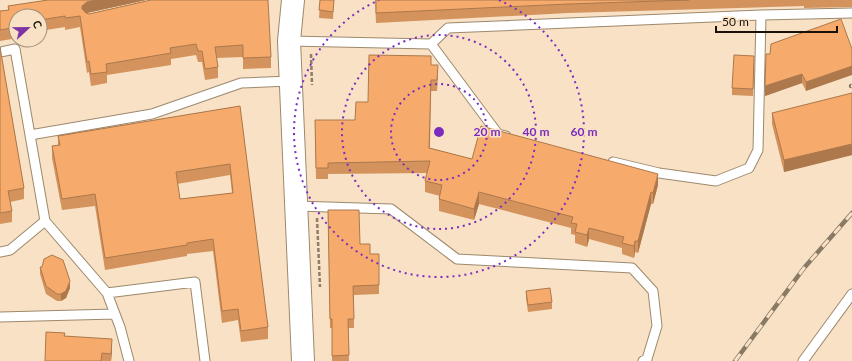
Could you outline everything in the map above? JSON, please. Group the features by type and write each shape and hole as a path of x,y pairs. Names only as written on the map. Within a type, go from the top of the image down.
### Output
{"street":[{"path":"294,0 289,42 302,361"}],"lane":[{"path":"289,42 431,44 448,28 762,15 852,13"},
{"path":"606,160 659,173 716,181 749,168 758,150 762,15"},
{"path":"431,44 498,134 514,138"},
{"path":"0,52 15,50 45,221 107,293 120,327 129,361"},
{"path":"30,135 152,114 241,83 290,81"},
{"path":"296,206 391,209 457,259 632,268 653,291 657,326 647,359 643,361"},
{"path":"0,252 10,250 45,221"},
{"path":"107,293 195,282 205,361"},
{"path":"804,361 852,294"},
{"path":"0,317 115,314"}],"building":[{"path":"48,0 96,0 87,2 82,6 82,9 89,14 151,0 268,0 271,57 243,58 243,45 215,47 218,67 205,69 202,51 198,51 196,44 170,48 171,53 106,64 107,72 91,74 89,61 87,62 80,16 65,18 65,16 48,19 48,8 8,8 8,6"},
{"path":"320,0 334,0 333,12 319,10"},
{"path":"376,0 689,0 376,13"},
{"path":"8,10 8,29 0,30 0,11"},
{"path":"841,19 852,49 852,66 806,82 802,74 765,86 766,54 770,54 771,44"},
{"path":"0,47 24,188 8,191 12,211 0,213"},
{"path":"369,55 431,56 431,65 438,65 437,80 431,80 429,148 472,159 481,126 658,174 653,193 651,192 638,241 635,241 634,246 622,243 624,237 589,228 587,235 575,232 577,224 571,223 573,217 479,192 474,209 439,199 442,185 425,181 430,161 328,163 328,168 316,168 315,120 355,120 356,102 368,102"},
{"path":"734,55 754,56 753,89 732,88"},
{"path":"852,93 852,144 784,160 772,113"},
{"path":"240,106 268,327 241,331 238,309 222,311 213,239 187,243 187,245 105,258 95,194 62,199 52,146 60,145 58,136","holes":["230,164 233,193 180,199 176,172"]},
{"path":"328,210 359,210 360,244 370,244 370,254 379,254 379,285 353,286 354,319 348,319 349,355 332,356"},
{"path":"52,255 63,260 70,281 66,291 61,294 57,294 46,286 40,267 42,267 44,259"},
{"path":"550,288 552,302 528,305 526,291"},
{"path":"46,332 65,333 64,336 112,339 111,354 102,353 101,361 45,361"}],"railway":[{"path":"735,361 804,268 852,213"}]}
